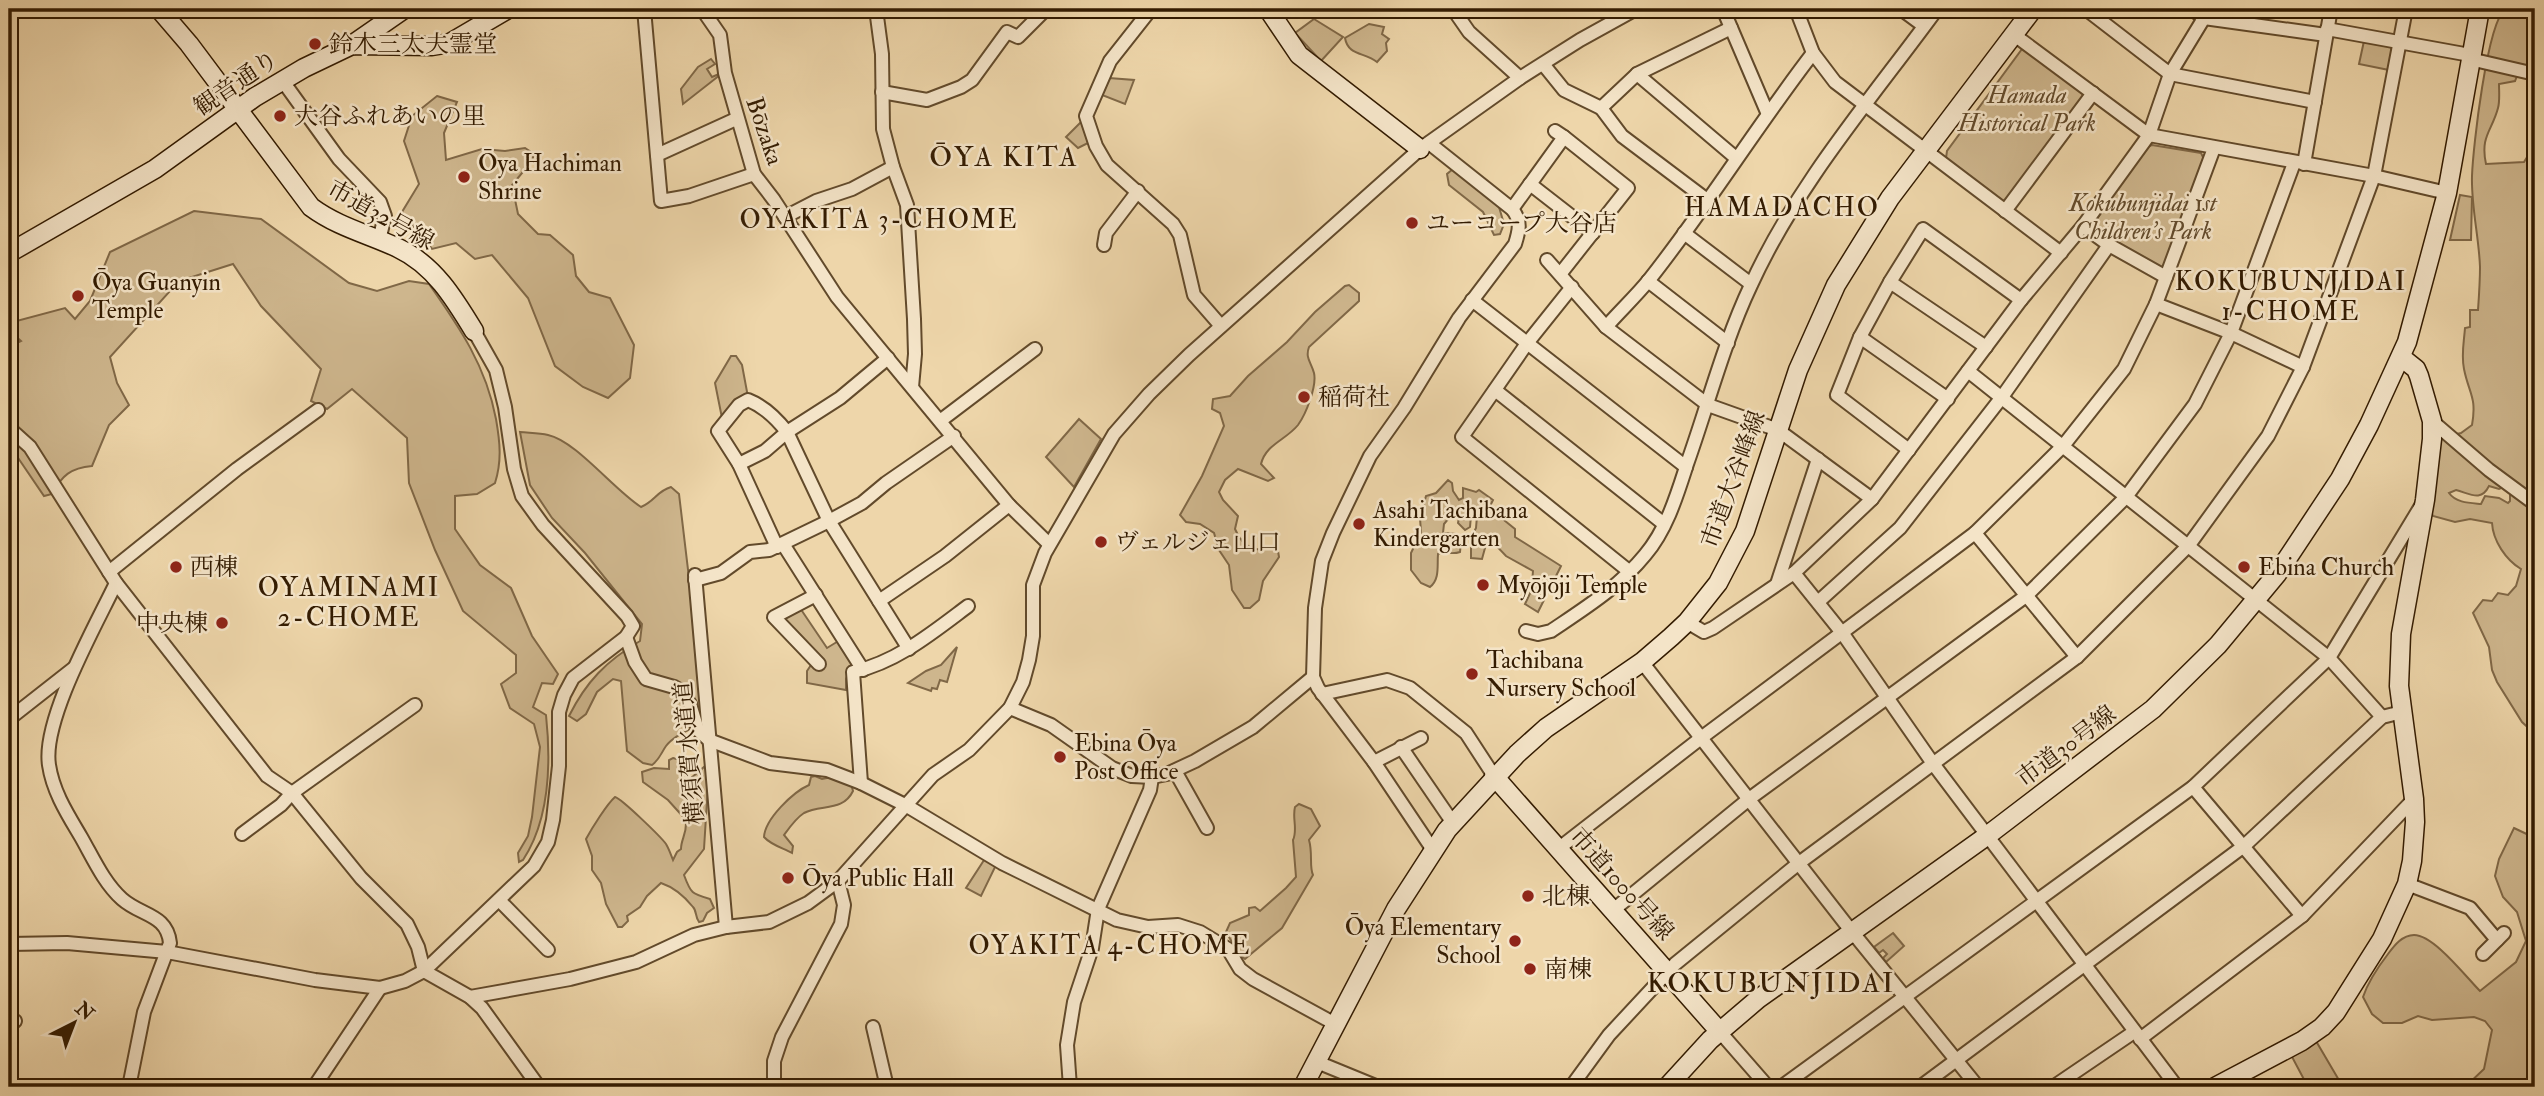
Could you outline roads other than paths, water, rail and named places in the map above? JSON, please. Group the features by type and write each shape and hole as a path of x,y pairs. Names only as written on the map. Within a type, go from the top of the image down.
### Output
{"street":[{"name":"市道32号線","path":"159,9 189,44 311,207 337,225 411,255 443,284 474,331"},
{"path":"352,45 404,9"},
{"name":"観音通り","path":"9,253 155,169 238,108 282,80 352,45 444,45 463,37 508,9"},
{"path":"644,9 661,201 689,196 754,174"},
{"name":"Bōzaka","path":"702,9 720,35 725,73 736,119 754,174 836,297 1009,505 1049,544"},
{"path":"876,9 882,54 883,129 907,205 915,354 912,387"},
{"path":"882,92 927,100 961,87 972,80 1007,32 1018,37 1046,9"},
{"path":"1151,9 1110,61 1086,116 1096,146 1107,165 1173,223 1180,235 1194,295 1221,326"},
{"path":"1268,9 1299,55 1512,209 1519,222 1515,244 1472,300 1404,408 1370,456 1322,561 1315,608 1313,677 1322,694 1374,762 1433,850"},
{"path":"1453,9 1469,32 1520,78"},
{"path":"470,997 570,979 636,961 683,939 726,927 749,926 781,917 808,904 838,881 933,775 969,750 1010,708 1023,682 1029,660 1033,585 1049,544 1114,434 1149,394 1221,326 1425,146 1520,78 1636,9"},
{"path":"1724,9 1767,113"},
{"path":"1796,9 1813,53 1835,82 2061,253"},
{"path":"1901,9 1924,26"},
{"path":"1526,631 1538,634 1551,631 1617,586 1647,553 1664,524 1751,284 1801,198 1864,106 1937,9"},
{"name":"市道大谷峰線","path":"1303,1087 1338,1025 1396,909 1453,823 1494,776 1546,728 1642,662 1687,622 1718,583 1739,547 1798,370 1836,285 1875,219 2033,9"},
{"path":"2088,9 2170,74 2315,102"},
{"path":"2192,9 2327,32 2400,41 2535,74"},
{"path":"1612,911 1749,799 2026,596 2126,497 2194,404 2231,333 2299,164 2315,102 2330,9"},
{"path":"1571,1087 1609,1035 1667,971 1799,863 2077,657 2189,545 2268,436 2303,367 2374,176 2406,9"},
{"name":"市道30号線","path":"1667,1087 1720,1032 1758,999 1988,835 2153,709 2218,645 2257,600 2302,539 2340,479 2401,357 2414,320 2447,193 2480,9"},
{"path":"1687,622 1704,632 1794,573 1872,499 2021,300 2083,226 2149,135 2170,74 2206,13"},
{"path":"1601,108 1637,74 1731,28"},
{"path":"2013,34 2149,135 2374,176 2447,193"},
{"path":"1606,327 1648,281 1813,53"},
{"path":"1543,64 1564,90 1601,108 1622,136 1707,200"},
{"path":"1637,74 1736,158"},
{"path":"282,80 339,159 380,202 385,216 379,240"},
{"path":"2005,211 2093,93"},
{"path":"657,155 736,119"},
{"path":"1512,209 1560,134 1628,188 1560,273"},
{"path":"1558,849 1701,738 1975,533 2063,446 2124,369 2157,304 2214,148"},
{"path":"785,217 816,201 852,189 893,167"},
{"path":"1530,184 1593,233"},
{"path":"1104,244 1105,233 1138,191"},
{"path":"2083,226 2109,245 2166,276"},
{"path":"1909,450 1838,395 1860,337 1923,229 2021,300"},
{"path":"1684,233 1751,284"},
{"path":"1818,602 1900,528 2002,397 2109,245"},
{"path":"1547,260 1606,327 1707,405 1778,430 1872,499"},
{"path":"1648,281 1728,343"},
{"path":"1890,282 1986,347"},
{"path":"1572,286 1528,342 1462,437 1630,572"},
{"path":"1472,300 1686,467"},
{"path":"2157,304 2231,333 2303,367"},
{"path":"9,944 67,943 167,952 315,980 380,988 405,981 424,971 534,866 548,842 559,766 559,712 564,695 573,678 626,637 633,626 627,616 543,525 523,496 514,469 505,407 496,370 474,331"},
{"path":"1860,337 1948,399"},
{"path":"940,421 1035,349"},
{"path":"2215,1087 2231,1082 2322,1027 2336,1012 2382,939 2407,884 2412,861 2414,799 2399,686 2401,634 2432,439 2431,421 2419,376 2416,369 2401,357"},
{"path":"739,464 765,451 787,432 840,398 888,358"},
{"path":"1968,370 2329,658 2382,717"},
{"path":"1494,390 1664,524"},
{"path":"863,670 816,595 780,545 739,464 718,431 740,405 748,400 757,404 787,432 829,521 909,649"},
{"path":"129,1087 144,1012 170,943 169,931 163,923 133,907 113,889 74,826 53,782 48,745 74,668 113,577 237,470 318,410"},
{"path":"2431,421 2489,470 2535,504"},
{"path":"11,434 30,447 113,577 267,776 292,793 361,878 407,924 418,947 424,971 470,997 499,1030 539,1087"},
{"path":"780,545 862,503 954,436"},
{"path":"1777,584 1818,459"},
{"path":"1781,1087 2193,787 2329,658 2424,500"},
{"path":"879,601 945,555 1009,505"},
{"path":"1975,533 2077,657"},
{"name":"横須賀水道道","path":"726,927 695,577 721,573 750,552 769,550 780,545"},
{"path":"1794,573 1843,634 1934,765 2177,1087"},
{"path":"816,595 774,617 820,664"},
{"path":"861,783 853,672 873,668 909,649 968,606"},
{"path":"626,637 635,662 646,679 681,691 690,704 698,730 709,740 770,763 827,770 861,783 907,806 1009,866 1117,919 1148,927 1178,925 1200,932 1228,949 1240,969 1253,979 1338,1025"},
{"path":"1642,662 1978,1087"},
{"path":"10,717 74,668"},
{"path":"1010,708 1051,725 1112,768 1132,776 1152,777 1175,771 1253,727 1313,677"},
{"path":"1322,694 1387,680 1410,688 1466,733 1494,776"},
{"path":"242,834 281,805 292,793 415,705"},
{"path":"1920,1087 2244,846 2382,717 2402,712"},
{"path":"1374,762 1421,738"},
{"path":"1401,747 1453,823"},
{"path":"1175,771 1207,828"},
{"name":"市道1000号線","path":"1494,776 1768,1087"},
{"path":"1070,1087 1067,1045 1074,1002 1092,948 1098,909 1150,790 1152,777"},
{"path":"2193,787 2302,916"},
{"path":"2053,1087 2137,1035 2302,916 2414,799"},
{"path":"774,1087 774,1061 782,1037 841,924 844,905 838,881"},
{"path":"2407,884 2470,908 2501,937 2483,954"},
{"path":"499,900 548,950"},
{"path":"314,1087 380,988"},
{"path":"873,1027 887,1087"},
{"path":"1317,1062 1373,1086"}],"place":[{"name":"鈴木三太夫霊堂","path":"315,44"},
{"name":"大谷ふれあいの里","path":"280,116"},
{"name":"Ōya Hachiman Shrine","path":"464,177"},
{"name":"ユーコープ大谷店","path":"1412,223"},
{"name":"Ōya Guanyin Temple","path":"78,296"},
{"name":"稲荷社","path":"1304,397"},
{"name":"Asahi Tachibana Kindergarten","path":"1359,524"},
{"name":"ヴェルジェ山口","path":"1101,542"},
{"name":"西棟","path":"176,567"},
{"name":"Ebina Church","path":"2244,567"},
{"name":"Myōjōji Temple","path":"1483,585"},
{"name":"中央棟","path":"222,623"},
{"name":"Tachibana Nursery School","path":"1472,674"},
{"name":"Ebina Ōya Post Office","path":"1060,757"},
{"name":"Ōya Public Hall","path":"788,878"},
{"name":"北棟","path":"1528,896"},
{"name":"Ōya Elementary School","path":"1515,941"},
{"name":"南棟","path":"1530,969"}],"district":[{"name":"ŌYA KITA","path":"1004,156"},
{"name":"HAMADACHO","path":"1782,207"},
{"name":"OYAKITA 3-CHOME","path":"879,219"},
{"name":"KOKUBUNJIDAI 1-CHOME","path":"2291,296"},
{"name":"OYAMINAMI 2-CHOME","path":"349,602"},
{"name":"OYAKITA 4-CHOME","path":"1110,945"},
{"name":"KOKUBUNJIDAI","path":"1771,982"}],"park label":[{"name":"Hamada Historical Park","path":"2027,109"},
{"name":"Kokubunjidai 1st Children's Park","path":"2143,217"}]}
